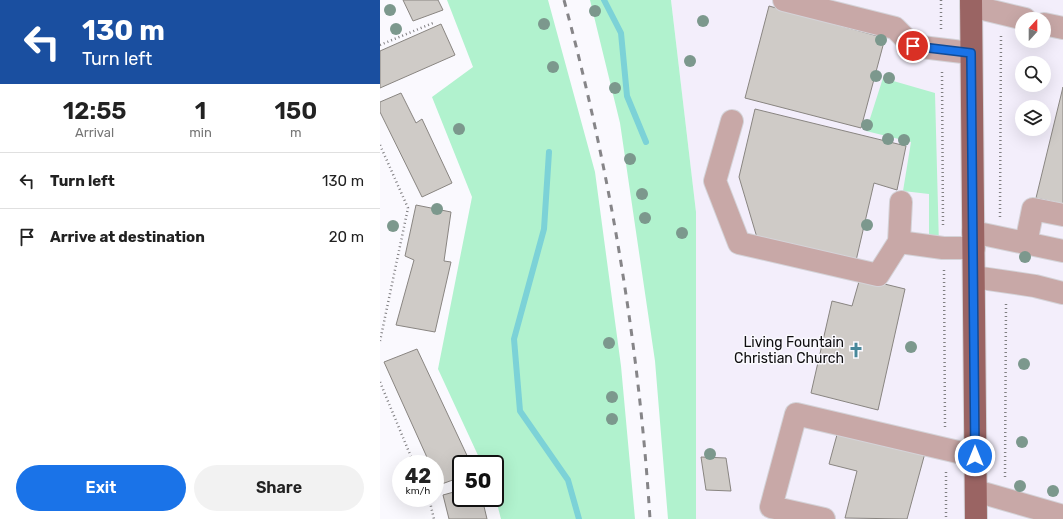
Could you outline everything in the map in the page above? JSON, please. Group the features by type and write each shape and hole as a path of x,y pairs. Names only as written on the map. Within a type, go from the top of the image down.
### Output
{"main road":[{"path":"971,3 976,519"}],"lane":[{"path":"784,0 895,28 913,46 971,53"},
{"path":"971,3 1015,16"},
{"path":"1051,25 1063,28"},
{"path":"732,121 715,181 739,243 878,275 899,242 901,202"},
{"path":"1026,243 1033,209 1063,215"},
{"path":"899,242 943,248 973,240 1026,243 1063,251"},
{"path":"974,277 1035,286 1063,293"},
{"path":"824,519 771,507 796,414 975,456"},
{"path":"976,491 1063,516"}],"path":[{"path":"380,45 433,23"},
{"path":"1000,218 1001,32"},
{"path":"380,145 408,208 380,341"},
{"path":"1005,500 1006,303"},
{"path":"380,382 410,455"},
{"path":"431,507 434,519"}],"shaded area":[{"path":"671,0 1063,0 1063,519 696,519 696,212"}],"green space":[{"path":"447,0 548,0 595,172 621,366 635,519 501,519 498,507 504,507 504,455 478,455 438,369 472,197 432,97 473,67"},
{"path":"590,0 671,0 696,212 696,519 668,519 655,361 620,123"},
{"path":"883,78 935,93 939,246 929,248 929,194 903,191 911,142 866,131"}],"building":[{"path":"403,0 438,0 443,10 413,21"},
{"path":"769,6 885,38 861,128 745,98"},
{"path":"441,24 455,55 380,88 380,51"},
{"path":"1063,87 1063,204 1036,198"},
{"path":"401,93 416,123 422,119 452,183 422,197 380,112 380,102"},
{"path":"755,109 906,146 897,190 874,183 855,265 758,241 739,177"},
{"path":"416,205 451,212 444,261 451,262 435,332 396,325 414,260 405,256"},
{"name":"Living Fountain Christian Church","path":"860,278 905,289 878,410 811,393 832,301 852,306"},
{"path":"417,349 467,455 452,455 452,480 444,483 444,455 426,455 384,362"},
{"path":"838,431 925,453 907,519 845,518 857,471 829,464"},
{"path":"701,457 726,458 731,491 706,490"},
{"path":"452,492 452,507 484,507 487,519 449,519 444,495"}],"waterway":[{"path":"604,0 621,33 627,96 646,142"},
{"path":"549,152 544,229 514,339 520,411 568,480 579,519"}],"railway":[{"path":"564,0 595,128 609,193 620,258 638,388 650,519"}],"place":[{"name":"Living Fountain Christian Church","path":"856,350"}],"route":[{"path":"913,46 971,53 975,456"}]}
